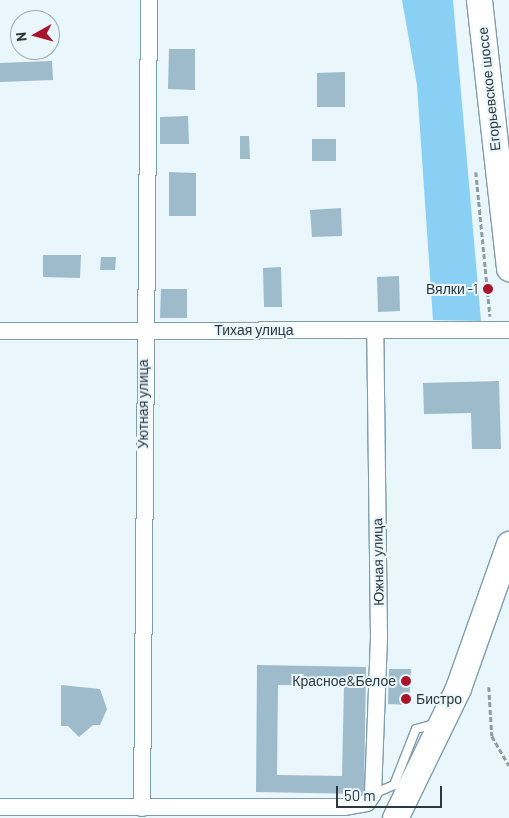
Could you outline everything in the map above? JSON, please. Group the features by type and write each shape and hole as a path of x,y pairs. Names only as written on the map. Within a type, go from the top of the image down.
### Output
{"main road":[{"name":"Егорьевское шоссе","path":"479,0 509,268"},
{"path":"395,818 442,722 489,611 509,544"}],"street":[{"name":"Уютная улица","path":"142,808 143,330 149,0"},
{"name":"Южная улица","path":"373,794 379,638 375,330"},
{"name":"Тихая улица","path":"0,331 509,330"},
{"path":"0,807 342,812 367,803 373,794"}],"lane":[{"path":"373,794 394,785 416,729 442,722"}],"path":[{"path":"476,172 490,317"},
{"path":"489,687 492,736 509,765"}],"shaded area":[{"path":"402,0 453,0 481,321 433,320 417,85"}],"building":[{"path":"169,49 195,49 195,90 168,89"},
{"path":"52,61 53,80 0,82 0,63"},
{"path":"345,72 345,107 317,107 317,73"},
{"path":"188,116 189,144 160,144 160,117"},
{"path":"240,136 249,136 250,159 240,159"},
{"path":"312,139 336,139 336,161 312,161"},
{"path":"169,172 196,173 196,216 169,216"},
{"path":"341,208 342,236 312,237 310,210"},
{"path":"43,255 81,255 80,278 43,277"},
{"path":"101,257 116,257 115,270 100,270"},
{"path":"281,267 282,307 264,307 263,268"},
{"path":"399,276 400,311 378,312 377,277"},
{"path":"161,289 187,289 187,318 160,318"},
{"path":"499,381 501,449 472,449 471,413 424,414 423,383"},
{"path":"257,665 366,667 364,794 256,792","holes":["278,685 344,686 342,776 277,775"]},
{"path":"389,669 411,669 409,705 388,704"},
{"path":"61,685 100,689 107,709 100,725 93,725 79,737 68,726 61,726"}],"place":[{"name":"Вялки -1","path":"488,289"},
{"name":"Красное&Белое","path":"406,681"},
{"name":"Бистро","path":"406,699"}]}
